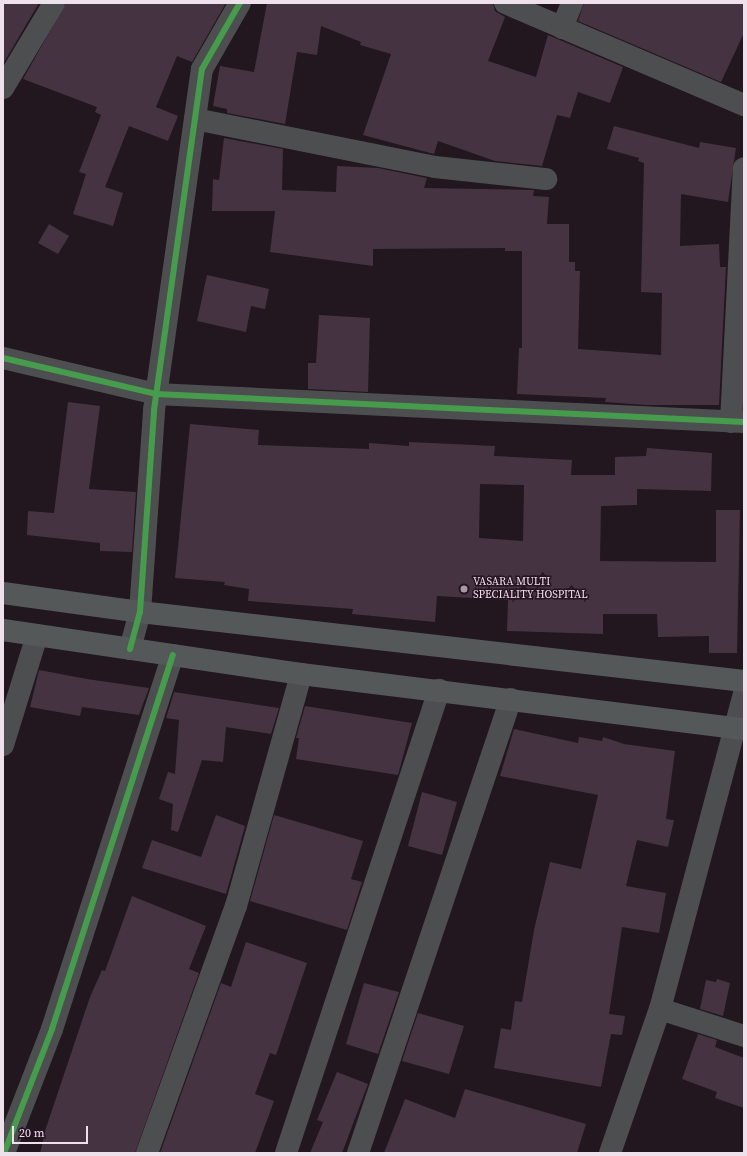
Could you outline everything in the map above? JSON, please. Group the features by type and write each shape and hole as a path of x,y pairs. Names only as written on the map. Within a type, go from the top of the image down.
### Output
{"main road":[{"path":"3,593 140,612 744,681"},
{"path":"3,630 301,674 511,699 739,729"}],"street":[{"path":"3,88 54,3"},
{"path":"130,649 140,612 156,394 202,69 240,3"},
{"path":"505,3 744,105"},
{"path":"562,28 572,3"},
{"path":"195,119 434,167 546,179"},
{"path":"3,358 156,394 738,422 744,168"},
{"path":"3,745 37,635"},
{"path":"4,1153 52,1029 173,655"},
{"path":"147,1153 236,906 301,674"},
{"path":"286,1153 439,690"},
{"path":"610,1153 660,1010 739,729 744,694"},
{"path":"358,1153 511,699"},
{"path":"660,1010 744,1036"}],"building":[{"path":"3,3 39,3 3,64"},
{"path":"66,3 226,3 192,62 177,56 156,107 178,116 168,141 129,126 105,187 123,193 113,226 73,214 86,174 79,172 101,115 95,112 97,107 23,79"},
{"path":"267,3 493,3 495,11 505,17 488,61 536,77 548,35 623,67 610,103 578,92 570,118 557,115 542,166 495,161 438,141 434,154 363,135 391,54 360,45 361,42 321,26 317,55 297,52 285,124 227,113 227,109 213,106 220,66 254,72"},
{"path":"584,3 744,3 744,33 721,82 578,21"},
{"path":"614,126 699,148 700,142 736,148 728,202 681,194 680,246 719,244 720,267 726,267 719,405 647,405 605,402 606,398 517,394 519,348 522,348 522,251 505,251 505,248 373,249 373,266 270,252 275,211 212,211 213,179 219,180 224,138 283,149 282,190 336,192 337,166 378,168 427,178 424,188 534,190 533,196 549,197 547,224 569,224 569,262 575,262 575,271 580,271 578,349 661,355 662,293 641,292 644,163 638,161 639,158 607,149"},
{"path":"49,224 69,236 58,254 38,243"},
{"path":"207,275 269,289 265,309 251,306 246,332 197,321"},
{"path":"319,315 370,318 368,392 308,389 308,363 316,363"},
{"path":"68,402 100,406 89,489 136,492 132,552 100,551 100,543 27,535 28,511 54,513"},
{"path":"190,424 259,430 258,445 369,449 369,443 409,446 409,442 495,446 494,456 572,460 571,475 615,475 615,457 646,456 647,448 712,453 711,491 637,489 637,505 601,506 600,561 716,562 716,510 740,510 737,653 709,653 709,636 658,637 657,614 603,614 603,634 507,631 508,600 437,596 435,622 352,614 353,609 248,601 249,589 224,585 225,582 175,578","holes":["480,484 524,485 523,541 479,538"]},
{"path":"39,670 149,688 139,715 82,707 80,716 30,707"},
{"path":"174,692 279,708 271,734 226,727 223,762 202,760 178,832 171,830 173,804 159,799 168,772 175,774 179,720 166,718"},
{"path":"305,706 412,723 398,775 296,759 299,738 296,738"},
{"path":"514,729 578,743 579,737 602,741 603,737 624,744 675,751 666,819 674,820 668,847 637,840 626,886 666,893 659,933 622,927 609,1014 625,1016 622,1035 611,1034 601,1087 494,1068 501,1028 511,1030 515,1001 522,1002 534,930 550,862 581,869 598,795 500,776"},
{"path":"422,792 457,802 442,855 408,846"},
{"path":"216,815 245,826 226,894 142,868 152,840 201,857"},
{"path":"274,815 363,841 351,879 362,882 347,930 250,901"},
{"path":"132,896 206,926 189,969 199,973 135,1153 40,1153 46,1128 90,997 102,970 105,971"},
{"path":"246,942 307,963 276,1055 270,1053 255,1094 274,1101 255,1153 160,1153 221,983 231,987"},
{"path":"717,979 730,983 723,1016 700,1009 706,980 716,982"},
{"path":"364,983 399,992 378,1054 346,1044"},
{"path":"418,1013 464,1026 449,1074 402,1061"},
{"path":"698,1034 717,1040 715,1047 744,1058 744,1108 715,1098 717,1092 682,1079"},
{"path":"337,1072 368,1084 342,1153 310,1153 323,1122 317,1120"},
{"path":"465,1089 586,1124 577,1153 384,1153 405,1099 455,1118"}],"cycle path":[{"path":"130,649 140,612 154,410 202,69 240,3"},
{"path":"3,358 156,394 744,422"},
{"path":"4,1153 52,1029 173,655"}],"place":[{"name":"VASARA MULTI SPECIALITY HOSPITAL","path":"464,589"}]}
